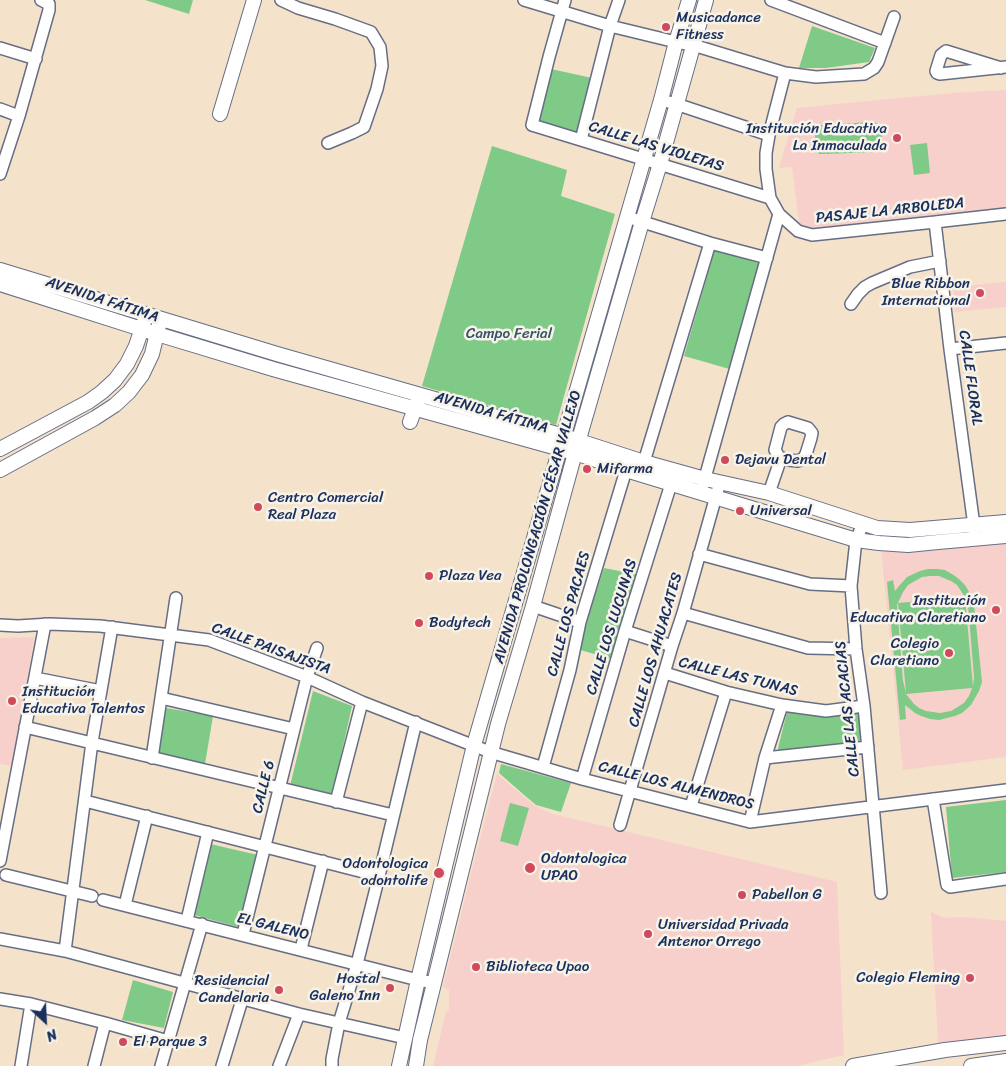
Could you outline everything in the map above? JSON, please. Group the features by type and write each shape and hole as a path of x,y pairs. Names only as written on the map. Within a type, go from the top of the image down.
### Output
{"main road":[{"path":"220,114 254,0"},
{"name":"AVENIDA PROLONGACIÓN CÉSAR VALLEJO","path":"399,1066 474,745 548,494 688,0"},
{"name":"AVENIDA PROLONGACIÓN CÉSAR VALLEJO","path":"416,1066 420,1040 490,752 706,0"},
{"name":"AVENIDA FÁTIMA","path":"0,270 277,354 419,394 577,447 644,462 703,485 715,496 856,540 908,546 975,532 1006,522"},
{"name":"AVENIDA FÁTIMA","path":"0,284 273,369 415,408 562,442"},
{"path":"63,304 68,291"},
{"path":"0,449 88,402 115,380 127,364 136,346 146,314"},
{"path":"0,470 95,418 115,405 129,392 142,374 152,354 160,319"},
{"path":"273,369 277,354"},
{"path":"410,422 419,394"},
{"name":"AVENIDA FÁTIMA","path":"577,447 626,470 671,484 703,485 720,482 769,493 877,528 975,532 1006,536"},
{"path":"548,494 553,492 560,494 562,499"},
{"path":"498,666 498,670 503,676 513,673"},
{"path":"490,690 500,698 495,719 498,724"},
{"path":"853,1066 945,1050 1006,1043"},
{"path":"971,1066 1006,1061"}],"street":[{"path":"281,0 298,8 371,32 380,47 382,66 364,127 352,134 328,142"},
{"path":"524,0 610,26 693,45 786,73 816,77 864,74 874,68 878,62 894,17"},
{"path":"562,12 566,0"},
{"path":"581,140 610,26 619,0"},
{"path":"771,0 885,43"},
{"path":"0,174 19,116 49,10 45,2"},
{"name":"CALLE LAS VIOLETAS","path":"562,12 532,125 770,198"},
{"path":"0,48 36,59"},
{"path":"946,52 1004,67 940,74 936,71 941,55 946,52"},
{"name":"PASAJE LA ARBOLEDA","path":"786,73 769,135 766,169 770,198 779,214 798,231 812,235 1006,214"},
{"path":"661,100 769,135"},
{"path":"0,110 19,116"},
{"path":"703,485 779,214"},
{"path":"627,217 767,258"},
{"name":"CALLE FLORAL","path":"935,222 975,532"},
{"path":"644,462 710,242"},
{"path":"851,304 865,287 872,283 910,267 940,261"},
{"path":"950,349 1006,343"},
{"path":"72,410 81,426"},
{"path":"769,493 781,458"},
{"name":"CALLE LOS PACAES","path":"543,767 570,670 580,622 626,470"},
{"name":"CALLE LOS AHUACATES","path":"620,825 720,482"},
{"name":"CALLE LOS LUCUNAS","path":"582,779 625,631 671,484"},
{"name":"CALLE LAS ACACIAS","path":"863,524 856,540 851,586 881,893"},
{"path":"699,554 810,584 851,586"},
{"path":"152,758 176,598"},
{"path":"533,606 580,622"},
{"path":"683,613 808,648 856,649"},
{"path":"0,862 45,624"},
{"name":"CALLE PAISAJISTA","path":"0,625 100,626 209,640 307,677 362,702 490,752"},
{"path":"64,951 92,742 112,627"},
{"path":"625,631 672,646"},
{"name":"CALLE 6","path":"243,934 307,677 317,648"},
{"name":"CALLE LAS TUNAS","path":"665,673 726,692 782,705 826,711 864,706"},
{"path":"35,678 101,690"},
{"path":"691,806 726,692"},
{"path":"161,698 294,729"},
{"path":"336,802 362,702"},
{"path":"750,822 765,758 782,705"},
{"path":"332,1066 339,1023 357,964 416,722"},
{"path":"25,727 393,815"},
{"path":"765,758 868,747"},
{"name":"CALLE LOS ALMENDROS","path":"490,752 582,779 750,822 1006,790"},
{"path":"933,799 947,885 950,887 1006,879"},
{"path":"85,801 379,876"},
{"path":"125,905 147,816"},
{"path":"187,920 208,832"},
{"path":"301,949 323,862"},
{"path":"2,874 92,896"},
{"name":"EL GALENO","path":"104,900 435,983"},
{"path":"161,1066 202,924"},
{"path":"0,938 64,951 242,1000 405,1038"},
{"path":"0,999 31,1004 168,1041"},
{"path":"222,1066 242,1000"},
{"path":"21,1066 31,1004"},
{"path":"279,1066 299,1014"},
{"path":"94,1066 105,1023"}],"shaded area":[{"name":"Institución Educativa La Inmaculada","path":"1006,90 1006,207 807,229 799,223 792,167 779,168 797,108"},
{"name":"Blue Ribbon International","path":"1006,282 1006,307 955,312 953,287"},
{"name":"Colegio Claretiano","path":"1006,540 1006,757 903,770 881,549"},
{"name":"Institución Educativa Talentos","path":"34,637 13,766 0,764 0,638"},
{"name":"Universidad Privada Antenor Orrego","path":"497,774 535,806 553,814 837,882 844,1055 797,1066 433,1066 446,1012 449,1010 449,990 443,987"},
{"name":"Colegio Fleming","path":"931,912 945,918 965,917 1006,921 1006,1035 938,1044"}],"green space":[{"path":"145,0 193,0 189,14"},
{"path":"812,26 875,48 869,62 826,68 799,68"},
{"path":"551,69 592,78 578,133 539,121"},
{"path":"875,122 881,127 883,145 877,152 819,154 815,149 815,130 820,125"},
{"path":"927,143 930,173 914,175 910,145"},
{"name":"Campo Ferial","path":"492,146 567,170 561,196 615,214 556,425 422,386"},
{"path":"715,249 764,265 733,370 684,356"},
{"path":"604,568 640,575 615,660 577,649"},
{"path":"928,569 945,570 965,585 972,597 982,682 971,705 962,713 939,720 930,719 915,713 905,705 906,719 900,720 887,582 893,580 895,591 907,577","holes":["939,576 957,585 965,597 898,603 906,693 903,681 897,605 903,592 908,585 922,577","965,597 968,607 974,678 973,686","972,688 964,703 951,711 940,713 919,708 906,694"]},
{"path":"313,691 352,706 332,796 290,786"},
{"path":"166,708 213,716 205,764 156,753"},
{"path":"792,710 806,715 821,716 860,711 862,741 784,752 779,751 778,748 787,712"},
{"path":"501,764 571,783 561,812 536,805 499,773"},
{"path":"1006,800 1006,872 952,878 946,807"},
{"path":"510,803 529,808 518,846 500,841"},
{"path":"206,843 258,855 238,927 194,915"},
{"path":"133,980 173,992 164,1028 122,1020"}],"place":[{"name":"Musicadance Fitness","path":"666,27"},
{"name":"Institución Educativa La Inmaculada","path":"897,138"},
{"name":"Blue Ribbon International","path":"980,293"},
{"name":"Dejavu Dental","path":"725,460"},
{"name":"Mifarma","path":"587,469"},
{"name":"Centro Comercial Real Plaza","path":"258,507"},
{"name":"Universal","path":"740,511"},
{"name":"Plaza Vea","path":"429,576"},
{"name":"Institución Educativa Claretiano","path":"996,610"},
{"name":"Bodytech","path":"419,623"},
{"name":"Colegio Claretiano","path":"949,653"},
{"name":"Institución Educativa Talentos","path":"12,701"},
{"name":"Odontologica UPAO","path":"530,868"},
{"name":"Odontologica odontolife","path":"439,873"},
{"name":"Pabellon G","path":"742,895"},
{"name":"Universidad Privada Antenor Orrego","path":"648,934"},
{"name":"Biblioteca Upao","path":"476,967"},
{"name":"Colegio Fleming","path":"970,978"},
{"name":"Hostal Galeno Inn","path":"390,988"},
{"name":"Residencial Candelaria","path":"279,990"},
{"name":"El Parque 3","path":"123,1042"}]}
